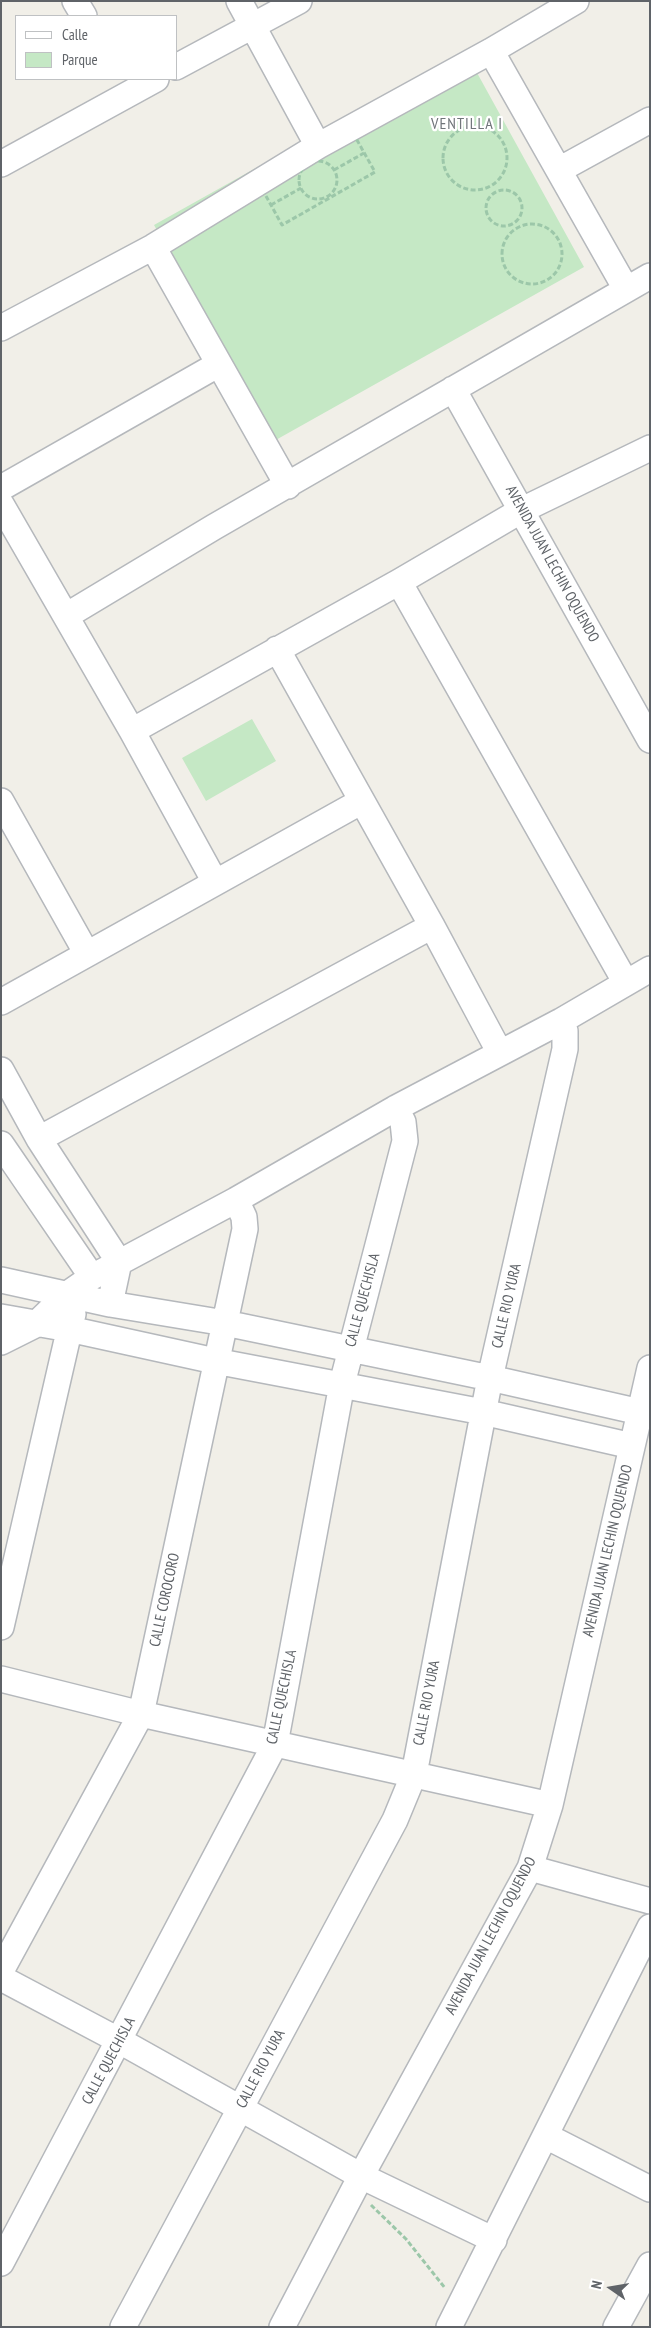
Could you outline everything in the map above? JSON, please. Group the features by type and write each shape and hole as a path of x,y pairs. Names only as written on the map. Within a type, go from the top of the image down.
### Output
{"street":[{"path":"76,1 83,15"},
{"path":"239,1 318,146"},
{"path":"178,66 299,1"},
{"path":"1,328 153,247 318,146 491,52 576,1"},
{"path":"491,52 626,289"},
{"path":"1,164 122,87 152,80"},
{"path":"559,170 650,120"},
{"path":"153,247 288,486"},
{"path":"66,616 650,276"},
{"path":"1,488 219,364"},
{"name":"AVENIDA JUAN LECHIN OQUENDO","path":"453,389 650,740"},
{"path":"132,731 399,582 522,510 650,448"},
{"path":"1,504 132,731 215,882"},
{"path":"399,582 626,983"},
{"path":"277,649 432,926 500,1053"},
{"path":"1,800 88,954"},
{"path":"1,1002 362,800"},
{"path":"39,1139 432,926"},
{"path":"1,1342 35,1324 119,1262 236,1200 396,1108 561,1021 650,969"},
{"name":"CALLE RIO YURA","path":"123,2327 394,1820 414,1774 490,1378 565,1049 566,1031 561,1021"},
{"path":"1,1070 39,1139 119,1262 110,1304"},
{"name":"CALLE QUECHISLA","path":"1,2263 120,2041 275,1744 342,1384 405,1141 403,1122 396,1108"},
{"path":"1,1144 79,1290 1,1627"},
{"name":"CALLE COROCORO","path":"1,1971 141,1714 215,1361 245,1229 244,1217 236,1200"},
{"path":"1,1280 79,1290 110,1304 225,1323 490,1378 640,1412"},
{"path":"1,1317 69,1329 215,1361 484,1412 632,1446"},
{"name":"AVENIDA JUAN LECHIN OQUENDO","path":"282,2327 361,2176 530,1868 550,1805 650,1368"},
{"path":"1,1679 141,1714 550,1805"},
{"path":"530,1868 650,1901"},
{"path":"454,2318 650,1927"},
{"path":"1,1978 120,2041 361,2176 494,2240"},
{"path":"546,2136 650,2189"},
{"path":"616,2327 650,2265"}],"path":[{"path":"475,125 486,127 503,141 507,151 507,162 498,181 490,187 470,191 451,181 445,172 442,161 443,150 455,132 475,125"},
{"path":"353,133 375,172 328,197 282,225 261,187 353,133"},
{"path":"334,170 364,153"},
{"path":"324,162 334,170 336,176 335,187 328,197 311,198 301,188 300,177 302,171 311,163 324,162"},
{"path":"490,187 493,193"},
{"path":"271,205 301,188"},
{"path":"499,190 511,191 520,200 520,216 512,224 507,226 496,224 488,216 487,204 493,193 499,190"},
{"path":"534,223 544,226 558,240 562,259 553,276 544,282 525,284 516,280 504,266 502,245 514,229 524,224 534,223"},
{"path":"512,224 514,229"},
{"path":"361,2176 362,2193 365,2199 406,2239 454,2318"}],"green space":[{"path":"465,51 584,267 274,441 154,225"},
{"path":"252,719 276,761 206,801 182,758"}],"district":[{"name":"VENTILLA I","path":"467,124"}]}
